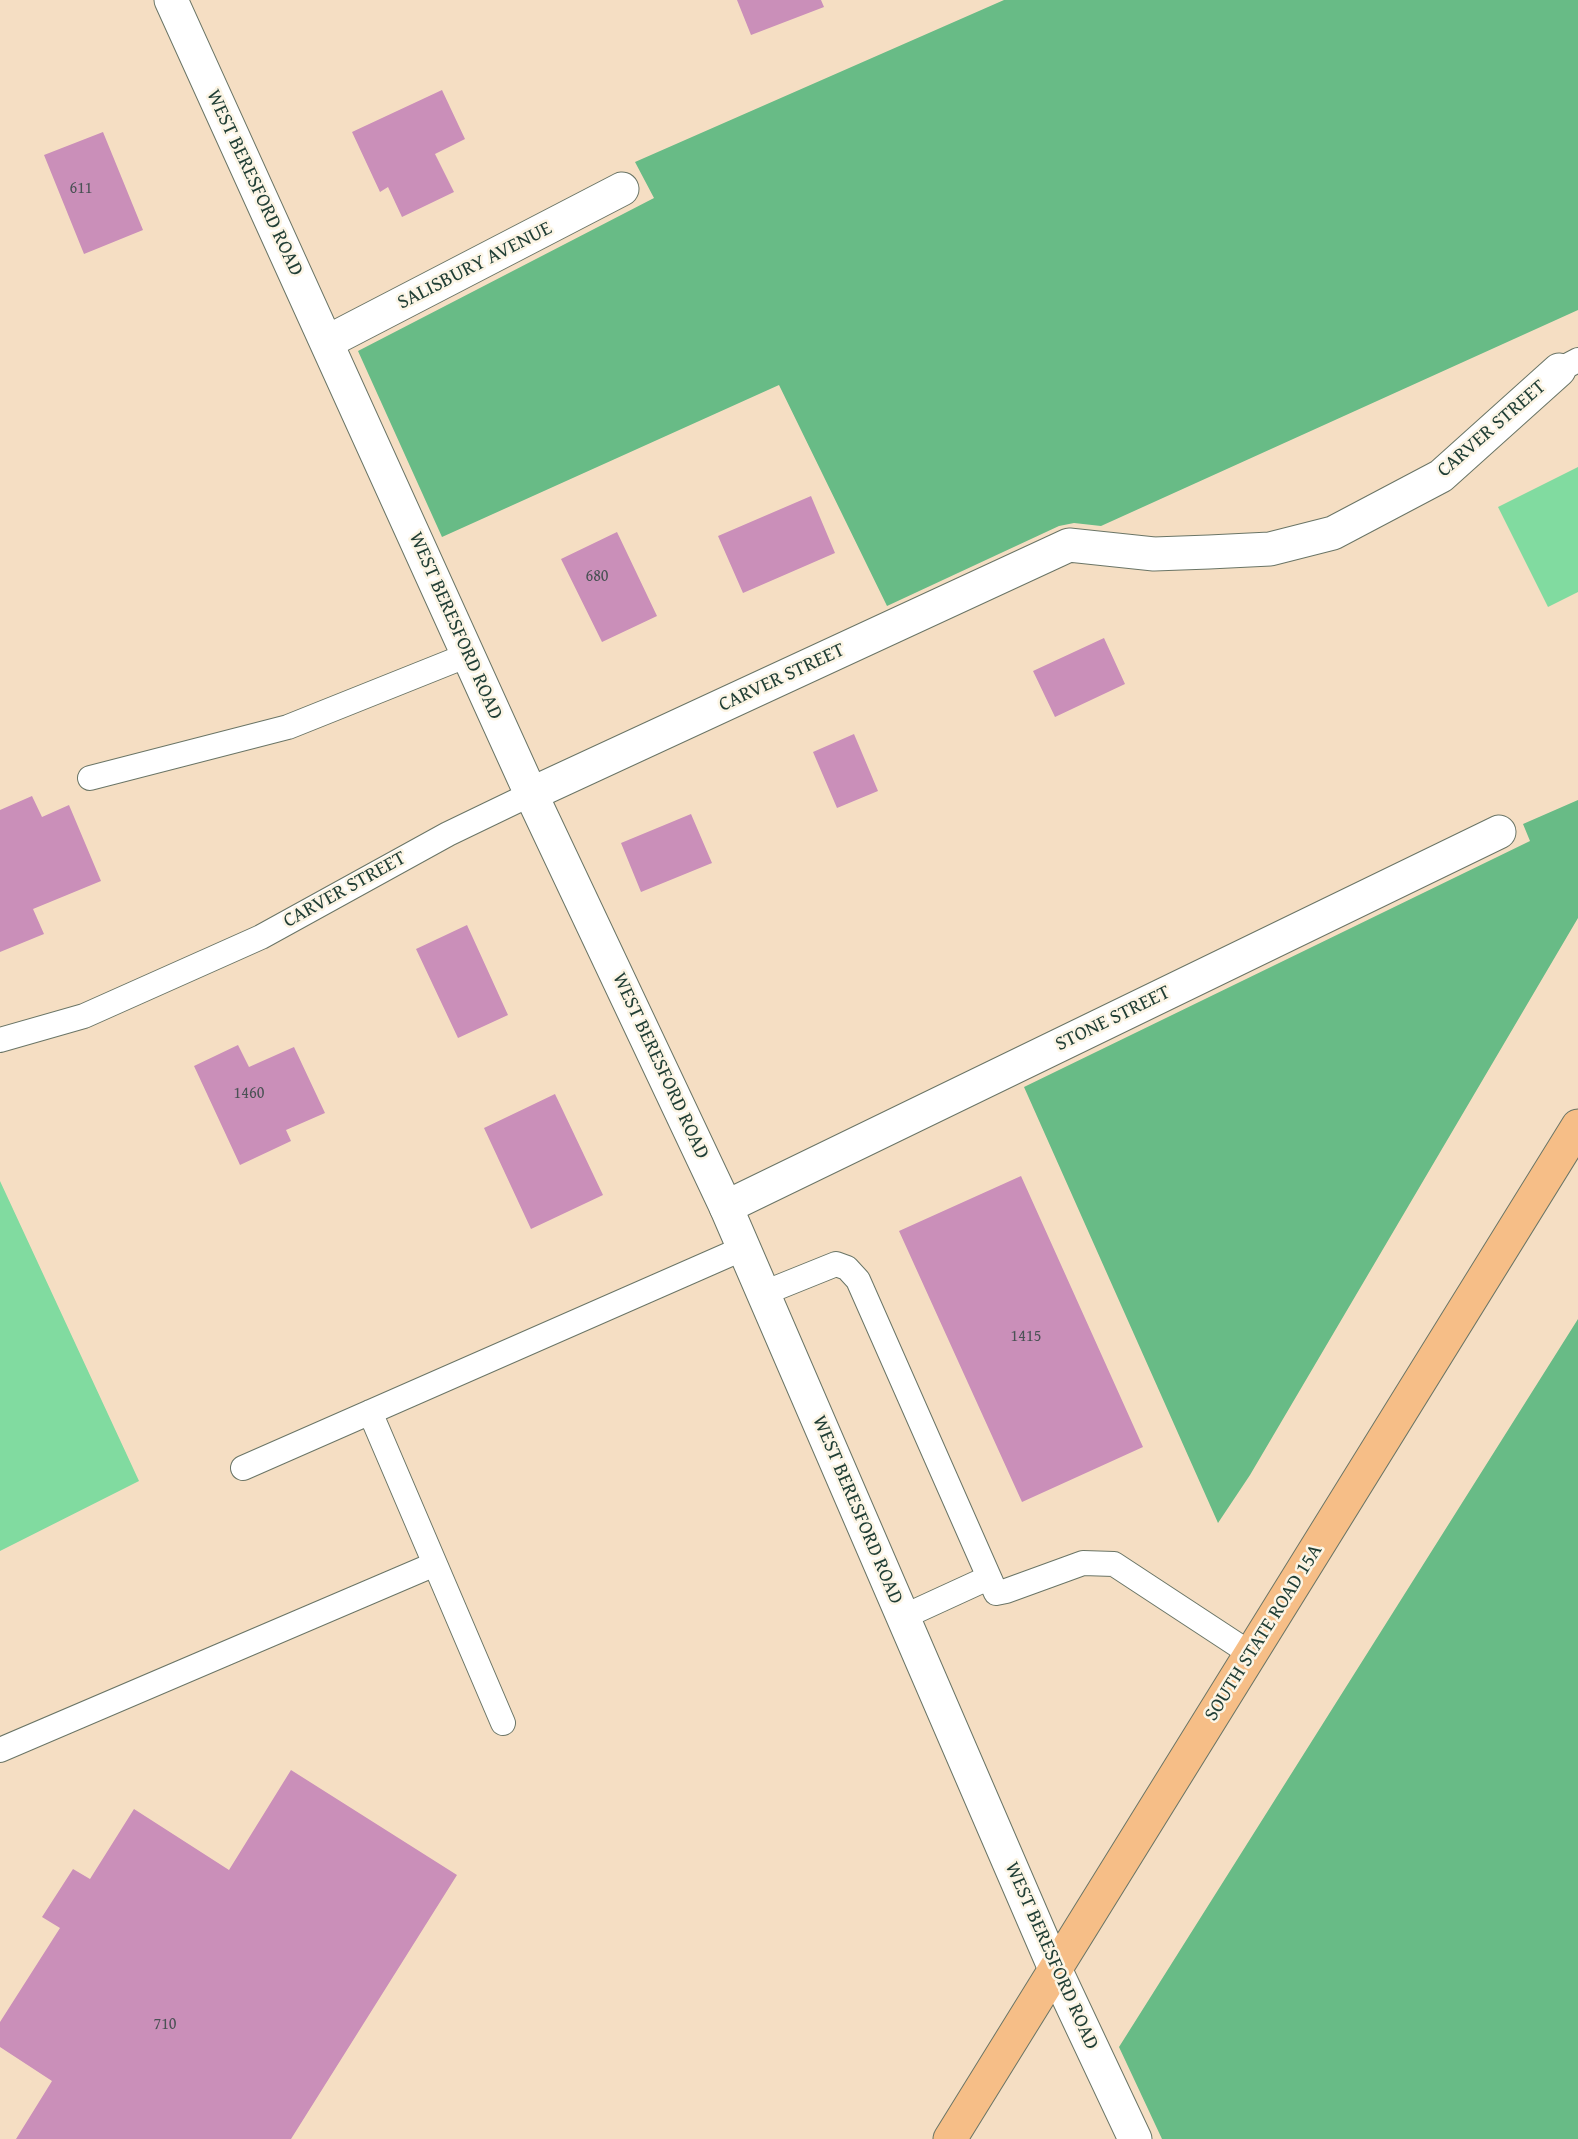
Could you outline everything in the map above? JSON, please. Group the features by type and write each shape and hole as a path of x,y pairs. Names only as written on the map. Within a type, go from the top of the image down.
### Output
{"highway":[{"name":"SOUTH STATE ROAD 15A","path":"950,2139 1578,1126"}],"street":[{"name":"WEST BERESFORD ROAD","path":"171,0 531,794 726,1207 1055,1969 1135,2139"},
{"name":"SALISBURY AVENUE","path":"327,342 622,189"},
{"name":"CARVER STREET","path":"531,794 1069,545 1154,554 1209,552 1270,549 1333,533 1441,476 1569,365"},
{"name":"STONE STREET","path":"726,1207 1499,831"}],"lane":[{"path":"90,778 288,727 468,655"},
{"name":"CARVER STREET","path":"0,1040 84,1016 261,937 448,834 531,794"},
{"path":"243,1468 744,1248"},
{"path":"764,1293 836,1264 847,1268 858,1280 996,1593 1083,1563 1114,1564 1251,1654"},
{"path":"370,1412 502,1723"},
{"path":"0,1750 435,1564"},
{"path":"903,1617 988,1578"}],"green space":[{"path":"1004,0 1578,0 1578,310 1101,526 1074,523 1059,526 887,606 779,385 442,537 358,351 654,198 635,162"},
{"path":"1578,467 1578,592 1548,607 1498,507"},
{"path":"1578,800 1578,918 1250,1475 1218,1523 1024,1087 1530,841 1523,824"},
{"path":"0,1181 139,1481 0,1551"},
{"path":"1578,1319 1578,2139 1162,2139 1119,2047"}],"building":[{"path":"737,0 821,0 824,7 751,35"},
{"path":"442,90 465,139 435,154 454,192 402,217 388,187 380,192 352,132"},
{"path":"103,132 143,230 84,254 44,155"},
{"path":"811,496 835,553 743,593 718,536"},
{"path":"617,532 657,616 602,642 561,559"},
{"path":"1104,638 1125,684 1055,717 1033,671"},
{"path":"854,734 878,791 837,808 813,752"},
{"path":"32,796 42,817 69,805 101,881 33,909 44,934 0,952 0,810"},
{"path":"691,814 712,863 641,892 621,843"},
{"path":"467,925 508,1015 458,1038 416,949"},
{"path":"238,1045 249,1067 294,1047 325,1113 286,1130 291,1141 240,1165 194,1066"},
{"path":"555,1094 603,1195 531,1229 484,1128"},
{"path":"1021,1176 1143,1447 1022,1502 899,1231"},
{"path":"291,1770 457,1875 291,2139 16,2139 52,2081 0,2047 0,2022 60,1928 42,1917 73,1869 90,1879 134,1809 229,1870"}]}
